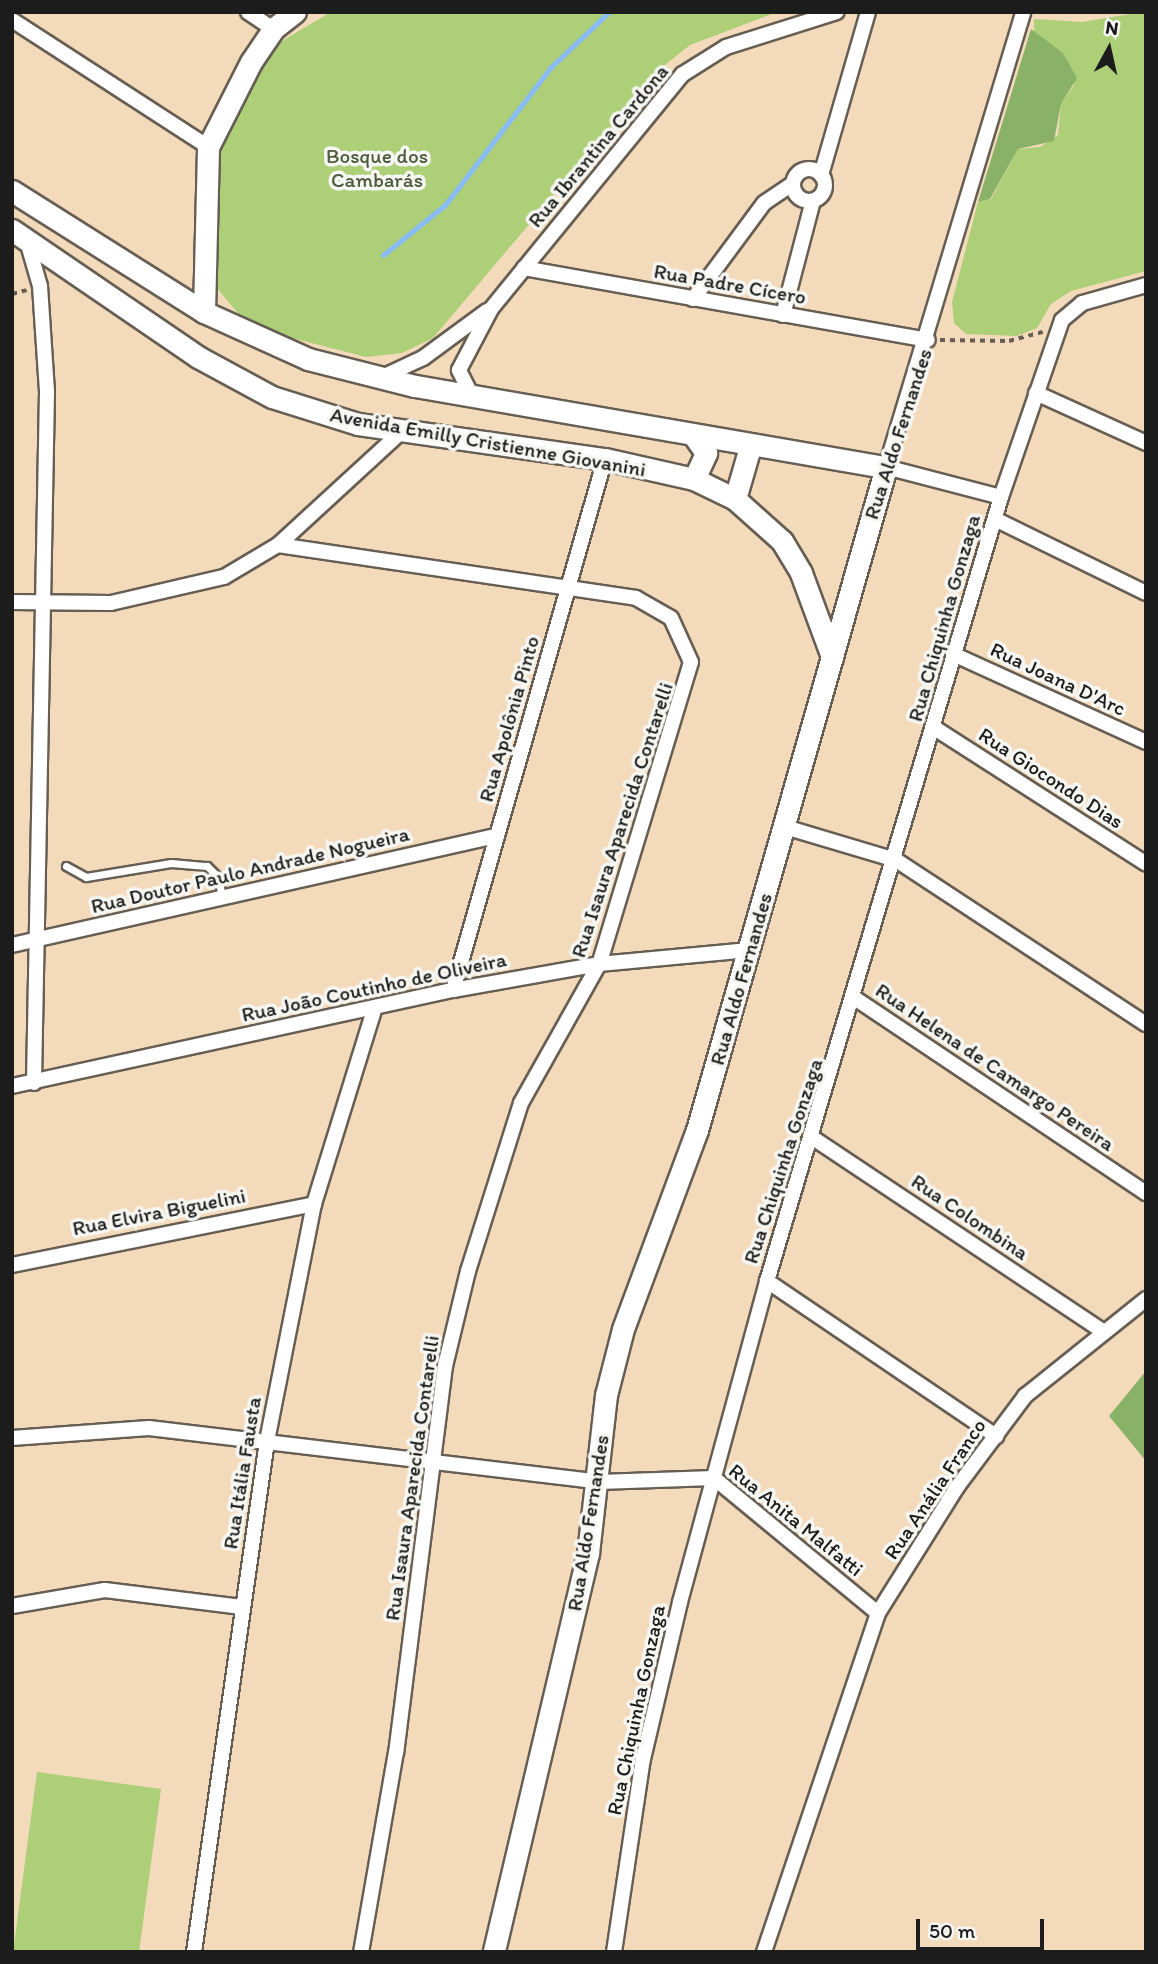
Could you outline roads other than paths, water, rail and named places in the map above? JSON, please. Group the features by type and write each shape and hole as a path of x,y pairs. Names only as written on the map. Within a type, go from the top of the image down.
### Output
{"street":[{"path":"248,12 273,29"},
{"path":"204,312 208,148 230,98 273,29 295,12"},
{"name":"Rua Ibrantina Cardona","path":"472,396 459,370 491,309 683,74 726,47 837,12"},
{"path":"783,315 813,201 824,190 821,175 869,12"},
{"name":"Rua Aldo Fernandes","path":"494,1952 569,1641 599,1482 606,1395 623,1329 696,1130 886,467 928,340 1023,12"},
{"path":"12,20 208,148"},
{"path":"693,299 764,203 792,184 806,169 821,175"},
{"path":"792,184 798,198 813,201"},
{"name":"Avenida Emilly Cristienne Giovanini","path":"17,199 204,312 275,347 380,378 750,447 886,467"},
{"path":"20,236 38,277 47,391 39,605 39,940 34,1083"},
{"name":"Avenida Emilly Cristienne Giovanini","path":"20,236 238,380 313,411 402,431 605,459 694,479 735,499 782,541 802,573 832,657"},
{"path":"38,277 52,259"},
{"name":"Rua Padre Cícero","path":"524,268 928,340"},
{"name":"Rua Chiquinha Gonzaga","path":"614,1952 643,1759 767,1280 856,999 1001,497 1056,330 1070,310 1146,285"},
{"name":"Rua Ibrantina Cardona","path":"380,378 423,358 491,309"},
{"path":"1036,393 1143,439"},
{"path":"12,602 39,605 165,594 224,577 278,545 402,431"},
{"path":"694,479 706,453 695,437"},
{"path":"735,499 750,447"},
{"name":"Rua Apolônia Pinto","path":"453,990 605,459"},
{"path":"886,467 1001,497"},
{"path":"995,519 1146,593"},
{"name":"Rua Isaura Aparecida Contarelli","path":"278,545 570,587 656,607 680,629 691,662 599,964 517,1114 464,1285 445,1366 379,1867 361,1952"},
{"name":"Rua Joana D'Arc","path":"954,654 1146,742"},
{"name":"Rua Giocondo Dias","path":"933,727 1146,864"},
{"path":"785,827 896,860 1146,1024"},
{"name":"Rua Doutor Paulo Andrade Nogueira","path":"12,946 497,836"},
{"name":"Rua João Coutinho de Oliveira","path":"12,1086 374,1010 453,990 599,964 749,950"},
{"name":"Rua Helena de Camargo Pereira","path":"856,999 1146,1193"},
{"name":"Rua Itália Fausta","path":"194,1952 267,1441 314,1204 374,1010"},
{"name":"Rua Colombina","path":"813,1138 1104,1332"},
{"name":"Rua Elvira Biguelini","path":"12,1265 314,1204"},
{"path":"767,1280 996,1436"},
{"name":"Rua Anália Franco","path":"764,1952 878,1614 1025,1396 1146,1299"},
{"name":"Rua Anita Malfatti","path":"12,1438 103,1426 267,1441 433,1464 599,1482 715,1478 878,1614"},
{"path":"12,1606 105,1590 242,1607"}],"lane":[{"path":"66,866 86,877 171,863 206,866 218,877 222,897"}],"waterway":[{"path":"383,255 445,205 551,67 609,12"}],"park label":[{"name":"Bosque dos Cambarás","path":"377,168"}]}
